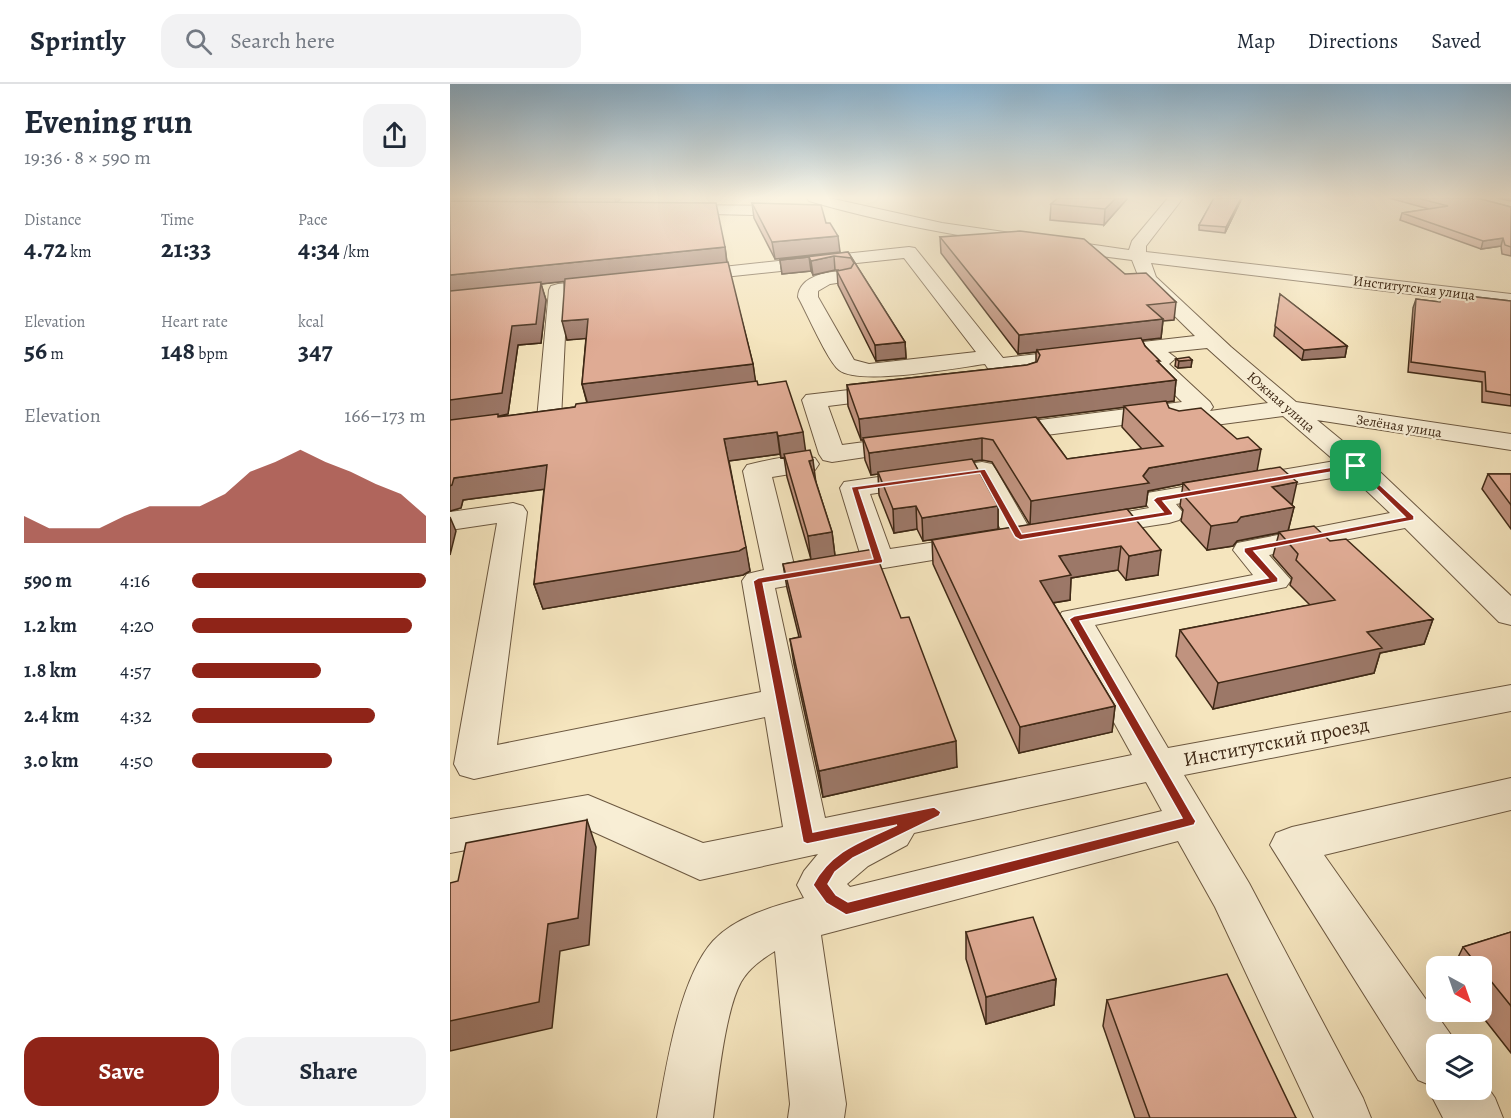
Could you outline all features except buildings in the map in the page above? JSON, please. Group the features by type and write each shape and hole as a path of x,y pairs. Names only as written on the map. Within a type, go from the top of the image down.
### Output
{"street":[{"path":"953,247 960,246"},
{"name":"Институтская улица","path":"1066,246 1511,300"},
{"path":"1138,246 1139,256"},
{"path":"812,249 909,252"},
{"path":"662,279 931,250"},
{"path":"909,252 997,365 1217,347"},
{"name":"Южная улица","path":"1139,256 1148,279 1217,347 1356,466 1511,615"},
{"path":"843,277 813,284 808,290 808,297 845,364 853,369 869,371 990,357"},
{"path":"537,292 627,282"},
{"path":"549,419 558,290"},
{"path":"975,436 1201,407 1152,359 1217,347"},
{"path":"977,382 1070,371"},
{"path":"919,388 814,400 832,454 927,442"},
{"name":"Зелёная улица","path":"1000,446 1287,408 1511,442"},
{"path":"781,577 757,471 806,464"},
{"path":"807,838 758,581 1168,513 1157,500 1356,466"},
{"path":"878,561 854,489 982,470 1043,534"},
{"path":"450,521 513,512 474,764 781,701"},
{"path":"1343,1118 1233,897 1074,619 1275,580 1248,550 1411,518"},
{"name":"Институтский проезд","path":"450,836 588,811 700,862 1157,765 1511,698"},
{"path":"1426,1045 1292,845 1511,794"},
{"path":"846,909 831,899 820,885 830,868 849,854 934,812"},
{"path":"680,1117 710,994 718,972 731,956 750,941 773,928 795,921 1190,821"},
{"path":"795,921 808,1006 818,1104 816,1118"},
{"path":"1463,1100 1475,1118"}],"route":[{"path":"1356,466 1411,518 1248,550 1275,580 1074,619 1190,821 846,909 831,899 820,885 830,868 849,854 934,812 807,838 758,581 878,561 854,489 982,470 1020,537 1168,513 1157,500 1356,466"}]}
